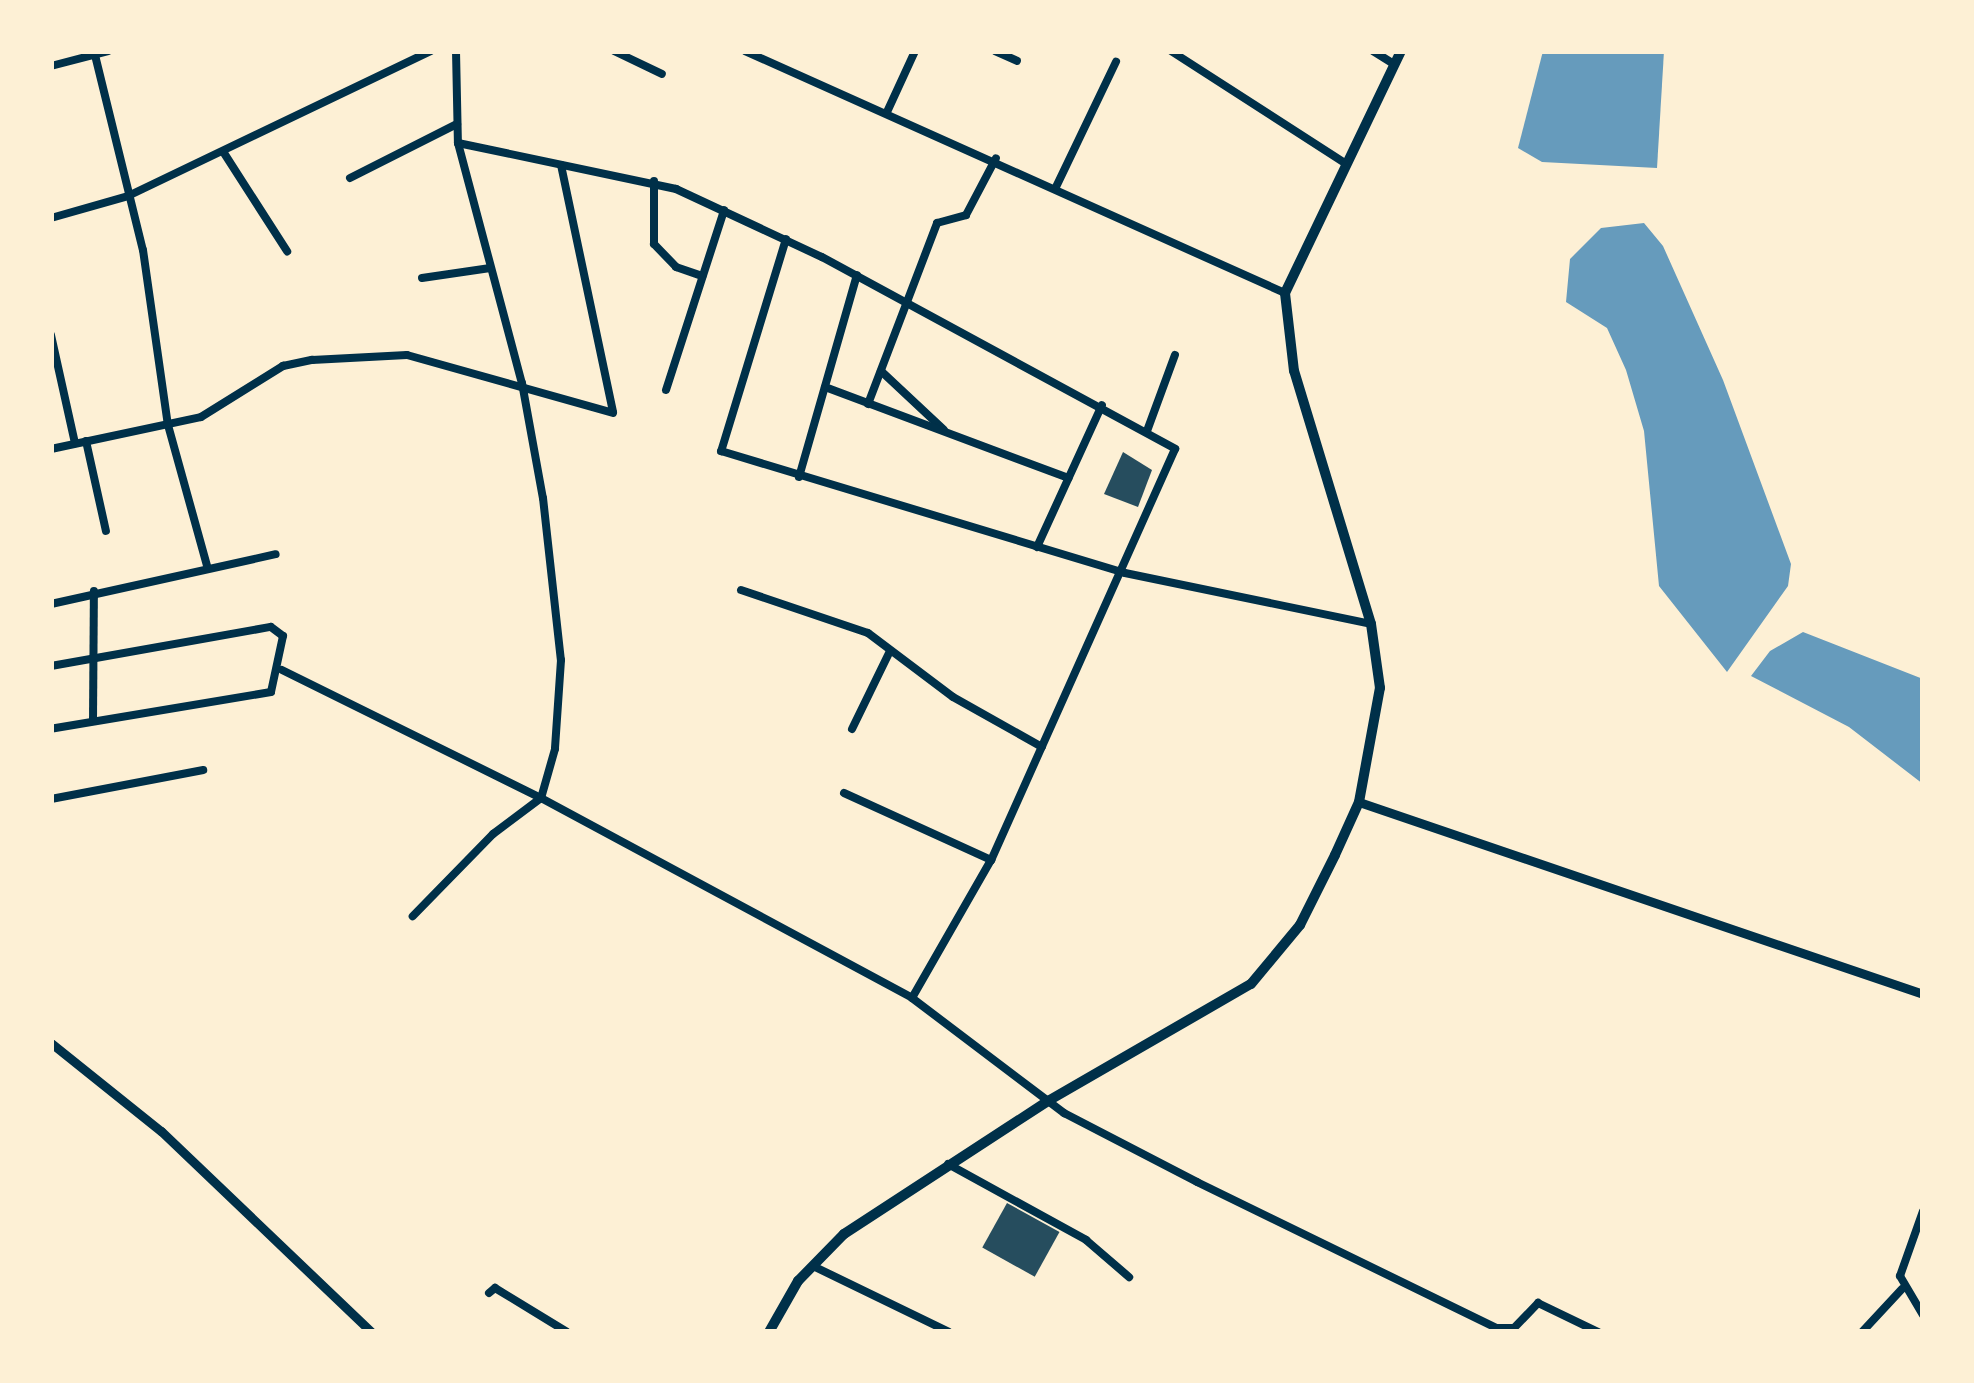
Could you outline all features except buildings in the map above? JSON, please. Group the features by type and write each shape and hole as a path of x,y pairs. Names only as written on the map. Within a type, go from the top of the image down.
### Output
{"main road":[{"path":"769,1332 812,1265 946,1164 1251,984 1300,925 1359,802 1379,718 1371,624 1294,370 1286,293 1401,51"}],"street":[{"path":"51,66 108,51"},
{"path":"51,218 128,196 431,51"},
{"path":"413,916 542,798 555,749 561,661 522,382 458,143 456,51"},
{"path":"614,51 662,74"},
{"path":"746,51 995,158 1286,293"},
{"path":"887,112 915,51"},
{"path":"995,51 1017,61"},
{"path":"1171,51 1345,163"},
{"path":"1373,51 1394,64"},
{"path":"94,52 128,196 168,425 208,569"},
{"path":"1057,187 1116,62"},
{"path":"350,178 457,124"},
{"path":"458,143 654,181 724,209 857,275 1172,446 1176,457 992,860 912,998"},
{"path":"224,153 287,251"},
{"path":"868,404 937,224 966,215 995,158"},
{"path":"51,448 201,417 283,366 312,360 406,355 522,382 613,413 561,165"},
{"path":"654,181 654,244 676,266 702,276"},
{"path":"666,390 724,209"},
{"path":"786,239 721,452 1124,574 1371,624"},
{"path":"422,278 490,268"},
{"path":"799,477 857,275"},
{"path":"51,335 106,531"},
{"path":"1147,431 1175,355"},
{"path":"881,371 945,432"},
{"path":"825,387 1070,478"},
{"path":"1037,547 1102,405"},
{"path":"51,604 276,554"},
{"path":"741,590 857,628 889,653 1042,747"},
{"path":"93,721 94,591"},
{"path":"51,666 276,627 283,636 282,670 272,692 51,729"},
{"path":"852,728 889,653"},
{"path":"282,670 542,798 912,998 1048,1101 1498,1328 1514,1328 1538,1303 1598,1332"},
{"path":"51,799 203,770"},
{"path":"844,793 992,860"},
{"path":"1359,802 1923,994"},
{"path":"51,1043 161,1131 371,1332"},
{"path":"946,1164 1086,1240 1129,1277"},
{"path":"1862,1332 1902,1288 1923,1210"},
{"path":"812,1265 949,1332"},
{"path":"489,1292 495,1288 567,1332"},
{"path":"1902,1288 1923,1315"}],"water":[{"path":"1543,51 1664,51 1657,168 1542,162 1518,148"},
{"path":"1644,223 1663,246 1723,380 1791,564 1788,586 1727,672 1659,586 1644,431 1626,370 1607,328 1566,302 1570,259 1601,228"},
{"path":"1803,632 1923,679 1923,784 1849,727 1751,676 1770,651"}]}
